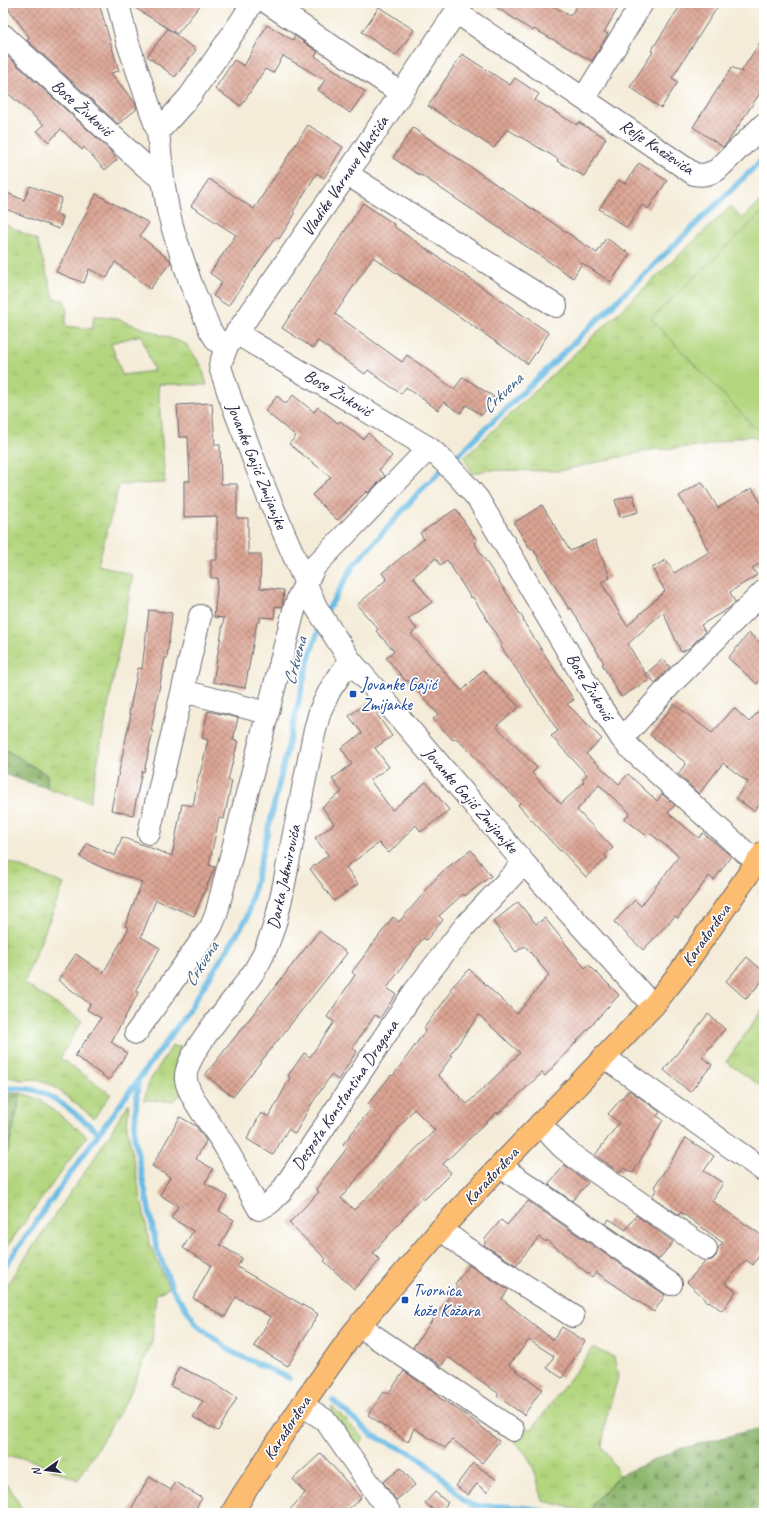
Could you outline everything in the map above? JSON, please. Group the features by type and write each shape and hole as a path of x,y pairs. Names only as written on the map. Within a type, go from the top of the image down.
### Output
{"main road":[{"name":"Karađorđeva","path":"232,1513 248,1486 302,1405 361,1323 442,1229 500,1166 653,1006 680,972 761,856"}],"street":[{"name":"Bose Živković","path":"118,3 127,40 158,132 163,180 168,210 174,233 191,284 210,330 217,340 231,340 434,452 462,480 478,499 600,706 622,739 632,750 746,853 761,856"},
{"path":"158,132 190,96 252,3"},
{"path":"268,3 401,93"},
{"path":"584,98 642,3"},
{"name":"Vladike Varnave Nastića","path":"231,340 347,174 459,7"},
{"name":"Relje Kneževića","path":"459,7 584,98 694,174 700,176 707,175 717,170 764,124"},
{"name":"Bose Živković","path":"3,35 144,165 163,180"},
{"path":"347,174 556,306"},
{"name":"Jovanke Gajić Zmijanjke","path":"231,340 220,364 222,376 267,494 316,607 330,630 350,660 524,863 653,1006"},
{"path":"136,1033 211,927 216,915 294,610 314,566 434,452"},
{"path":"622,739 673,682 764,591"},
{"path":"149,833 200,616"},
{"name":"Darka Jakmirovića","path":"186,1079 188,1065 196,1050 255,971 265,954 272,936 281,902 314,734 320,711 330,690 350,660"},
{"path":"183,691 267,713"},
{"name":"Despota Konstantina Dragana","path":"186,1079 190,1091 225,1146 259,1209 270,1203 285,1186 414,992 465,926 524,863"},
{"path":"604,1057 763,1170"},
{"path":"540,1124 562,1147 576,1158 706,1249"},
{"path":"500,1166 671,1284"},
{"path":"442,1229 464,1247 573,1316"},
{"path":"361,1323 372,1334 514,1430"},
{"path":"302,1405 325,1420 388,1512"}],"green space":[{"path":"764,197 764,448 754,436 740,437 703,446 651,450 559,471 486,470 473,474 464,458 731,206 742,219"},
{"path":"764,211 764,437 651,319"},
{"path":"3,223 37,240 54,299 64,300 67,311 65,326 92,329 94,316 103,316 114,318 186,344 201,365 207,385 158,384 165,483 119,485 98,565 133,575 90,802 47,788 47,775 3,749","holes":["141,335 154,371 122,375 111,343"]},
{"path":"3,749 47,775 47,788 3,774"},
{"path":"3,860 64,884 24,983 82,1021 60,1058 111,1094 94,1118 53,1086 36,1079 22,1080 3,1076"},
{"path":"764,1007 764,1088 726,1062"},
{"path":"172,1046 182,1047 179,1061 184,1092 173,1101 144,1100 149,1082"},
{"path":"3,1093 21,1093 7,1154 3,1154"},
{"path":"21,1093 39,1099 87,1136 3,1252 3,1154 8,1153"},
{"path":"129,1103 127,1127 150,1245 169,1288 156,1294 152,1342 128,1398 78,1480 26,1458 3,1456 3,1290 95,1157"},
{"path":"593,1348 614,1357 618,1377 606,1419 602,1446 620,1475 594,1502 589,1512 543,1501 534,1469 526,1455 515,1443 518,1427 532,1429"},
{"path":"332,1406 364,1438 356,1448 331,1414"},
{"path":"764,1427 764,1503 754,1513 588,1513 594,1502 620,1475 679,1449"},
{"path":"3,1483 9,1486 24,1513 3,1513"}],"building":[{"path":"4,3 97,3 100,7 119,71 111,73 135,103 137,109 118,124 27,40 30,38"},
{"path":"131,3 202,3 177,34 132,6"},
{"path":"490,3 549,3 570,16 579,3 621,3 604,32 608,34 592,61 534,29 533,31"},
{"path":"682,3 720,3 672,78 678,82 661,108 630,87"},
{"path":"379,7 414,30 396,56 362,32"},
{"path":"267,25 293,40 295,36 318,52 315,56 365,92 350,113 318,90 325,80 283,56 273,73 265,69 241,106 215,89 234,60 244,66"},
{"path":"168,29 196,50 175,77 147,56"},
{"path":"764,36 764,87 723,147 693,127 732,67 741,72"},
{"path":"462,54 510,85 515,78 539,94 535,100 577,125 578,122 606,138 584,176 557,161 558,159 507,129 494,148 428,106"},
{"path":"8,57 108,148 117,160 105,170 84,147 82,150 61,129 49,142 37,131 44,125 3,89 3,62"},
{"path":"308,125 343,147 324,178 317,173 293,212 295,214 279,239 276,237 228,306 213,296 222,282 210,273 236,235 191,206 209,179 254,209"},
{"path":"413,128 597,253 606,238 630,254 611,282 582,263 573,278 421,175 393,158"},
{"path":"639,163 667,181 648,209 642,205 627,228 599,209 619,180 625,184"},
{"path":"30,186 62,198 56,214 63,217 59,229 3,208 3,203 7,193 24,200"},
{"path":"96,194 149,223 140,236 171,262 150,289 115,262 107,278 89,269 84,283 56,272"},
{"path":"363,203 394,224 393,226 549,333 528,364 373,257 335,314 402,362 407,355 454,389 463,377 494,397 482,415 466,405 460,413 444,402 438,410 406,387 401,394 368,370 365,374 318,341 313,348 282,328"},
{"path":"293,395 314,412 318,407 338,423 340,421 363,439 368,433 392,456 379,470 385,476 337,520 312,495 331,477 289,444 296,436 265,411 277,396 286,404"},
{"path":"212,403 215,445 220,445 221,484 237,484 237,518 248,518 248,554 261,554 260,588 284,590 282,607 275,606 274,618 260,617 260,622 257,622 245,688 213,682 224,618 214,617 218,578 211,578 211,560 217,560 217,516 184,517 184,481 190,481 188,437 179,437 177,405"},
{"path":"702,482 718,508 752,488 764,508 764,561 752,568 757,575 730,592 735,602 729,608 701,625 705,632 689,648 681,652 663,612 628,644 649,680 621,697 602,664 604,663 571,608 569,609 533,549 531,550 514,523 542,505 570,551 595,540 610,578 601,582 627,626 665,591 652,568 666,560 674,573 709,552 694,522 695,521 679,496"},
{"path":"633,495 638,512 620,517 615,500"},
{"path":"456,509 477,541 474,543 574,700 567,704 602,739 586,754 619,784 628,774 657,801 662,794 675,805 668,813 699,838 703,833 731,856 714,880 709,876 678,918 675,916 643,950 614,922 635,900 641,906 679,856 651,834 648,837 625,819 630,813 599,785 577,810 613,848 605,855 607,858 586,877 518,805 520,803 456,738 453,740 433,719 438,714 386,658 394,651 376,631 378,629 357,605 387,579 382,573 424,539 420,533","holes":["436,558 440,565 447,560 471,598 473,597 502,644 500,645 558,731 551,736 587,775 582,780 584,782 561,804 532,773 537,768 496,726 519,707 483,670 462,691 411,634 417,629 408,619 432,602 413,577"]},
{"path":"149,610 172,613 167,658 165,658 151,731 153,731 144,772 142,771 133,815 111,810 131,714 129,714 138,668 142,669"},
{"path":"749,633 764,646 764,676 757,684 728,658"},
{"path":"663,659 670,667 655,683 647,673"},
{"path":"368,702 392,736 375,748 389,767 370,780 392,810 426,782 449,810 421,832 416,825 389,853 379,843 346,867 358,884 334,901 310,869 328,855 315,838 334,824 322,807 342,792 332,779 352,764 341,748 362,733 349,716"},
{"path":"674,704 712,733 734,708 749,722 764,705 764,798 754,811 736,798 748,782 723,763 699,794 678,774 686,763 650,735"},
{"path":"208,711 238,718 233,740 238,741 228,780 232,781 224,819 219,818 209,865 215,867 194,916 156,900 141,937 160,948 135,991 139,992 111,1042 127,1053 109,1080 75,1056 101,1018 87,1010 90,1004 58,980 76,954 103,973 129,928 125,926 142,882 103,868 80,857 87,843 115,856 122,837 172,856 182,804 193,806 199,774 208,740 202,738"},
{"path":"471,850 491,876 465,896 463,894 439,916 443,920 426,940 423,938 387,988 396,994 380,1018 375,1015 352,1048 357,1051 338,1080 331,1075 309,1108 295,1134 288,1129 273,1155 247,1139 261,1113 269,1117 290,1078 288,1076 304,1053 310,1057 334,1022 327,1017 355,975 352,972 393,917 399,922 425,892 424,891 444,870"},
{"path":"518,902 536,924 545,918 585,968 589,965 619,995 545,1076 542,1073 498,1114 497,1112 443,1164 451,1173 424,1200 422,1197 373,1253 380,1260 354,1289 324,1261 326,1259 289,1223 319,1192 316,1189 347,1148 343,1144 371,1109 367,1105 391,1075 393,1076 426,1030 424,1028 452,991 450,989 469,969 517,1014 549,975 525,946 516,952 493,922","holes":["479,1015 520,1053 467,1104 438,1075 452,1056 450,1055","414,1109 435,1130 354,1210 341,1198"]},
{"path":"319,931 347,953 233,1097 205,1075"},
{"path":"747,957 764,972 764,979 746,999 726,981"},
{"path":"708,1014 725,1029 702,1057 712,1065 690,1092 664,1070"},
{"path":"629,1090 660,1112 657,1116 663,1120 633,1173 624,1168 620,1173 595,1155 619,1123 608,1114"},
{"path":"180,1117 196,1126 206,1141 196,1159 213,1169 205,1183 227,1196 219,1211 234,1220 220,1245 242,1258 237,1267 318,1314 288,1366 254,1346 271,1317 236,1297 225,1317 193,1298 211,1265 183,1248 193,1231 171,1218 178,1206 160,1195 170,1177 152,1166"},
{"path":"686,1138 714,1156 704,1171 723,1183 712,1201 764,1237 764,1247 753,1265 746,1260 725,1283 736,1291 722,1311 709,1301 708,1302 687,1282 706,1261 712,1260 716,1256 718,1248 723,1243 681,1212 679,1215 652,1196 657,1189 654,1187"},
{"path":"565,1165 588,1183 572,1201 548,1184"},
{"path":"528,1201 665,1295 654,1312 596,1272 592,1277 547,1240 546,1242 539,1237 516,1265 484,1245 486,1241 484,1240 501,1220 507,1225"},
{"path":"636,1215 673,1242 658,1260 606,1224 609,1219 626,1230"},
{"path":"469,1265 508,1290 502,1299 553,1340 562,1327 585,1341 562,1378 547,1368 554,1356 529,1340 509,1365 542,1389 524,1415 497,1396 499,1394 448,1357 441,1366 413,1347 457,1286 455,1284"},
{"path":"179,1367 210,1381 237,1398 218,1431 193,1417 203,1401 170,1386"},
{"path":"404,1371 436,1393 435,1395 468,1416 499,1441 482,1463 452,1439 445,1448 414,1428 408,1442 368,1415 384,1392 388,1394"},
{"path":"321,1453 361,1498 344,1513 287,1513 305,1493 293,1479"},
{"path":"473,1463 496,1479 487,1492 477,1484 468,1495 456,1486"},
{"path":"401,1468 415,1485 396,1500 383,1482"},
{"path":"149,1477 171,1490 175,1482 202,1498 193,1513 129,1513"},
{"path":"435,1492 448,1503 438,1513 425,1503"}],"waterway":[{"name":"Crkvena","path":"451,462 764,158"},
{"name":"Crkvena","path":"326,613 354,565 420,491 445,467"},
{"name":"Crkvena","path":"3,1269 91,1144 185,1016 247,918 309,658 320,625"},
{"path":"138,1082 134,1136 157,1249 173,1290 198,1326 234,1353 289,1378"},
{"path":"3,1088 29,1089 45,1094 70,1109 99,1133"},
{"path":"333,1400 372,1435 417,1456 447,1482 464,1501 474,1506 530,1508 552,1513"}],"place":[{"name":"Jovanke Gajić Zmijanke","path":"353,694"},
{"name":"Tvornica kože Kožara","path":"405,1300"}]}
